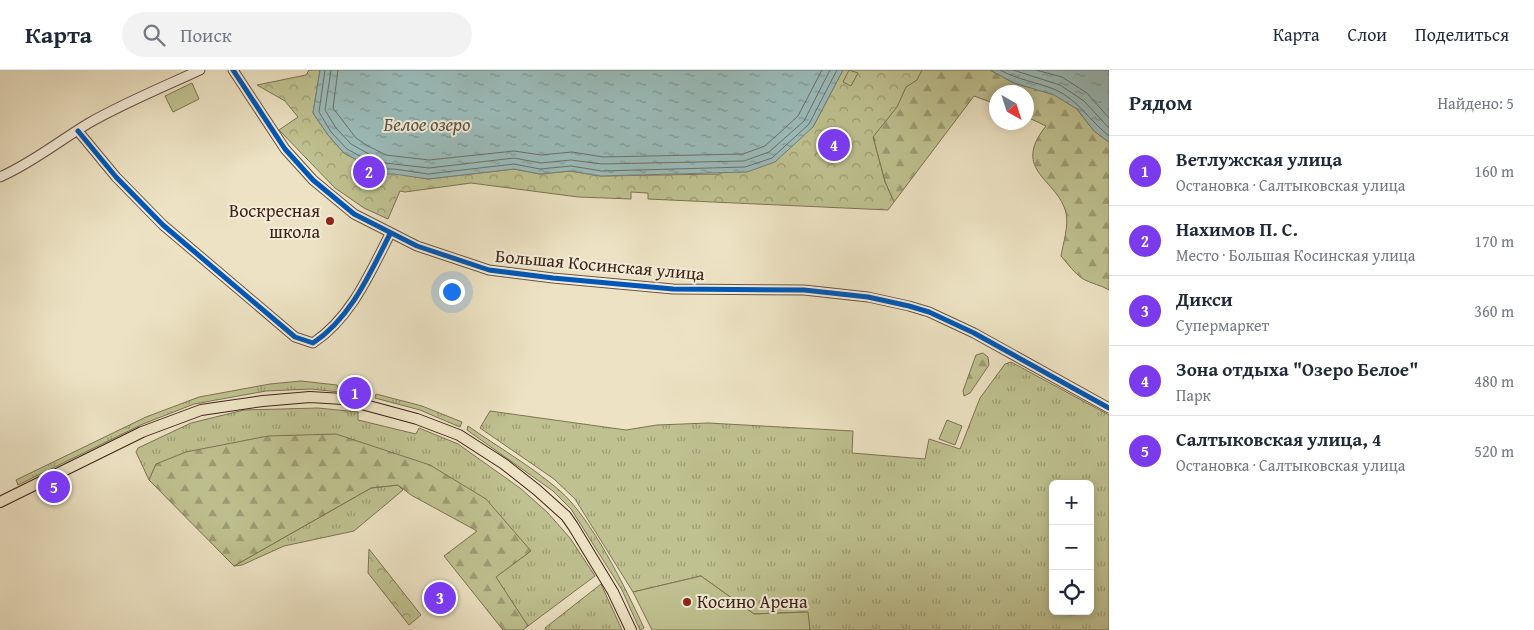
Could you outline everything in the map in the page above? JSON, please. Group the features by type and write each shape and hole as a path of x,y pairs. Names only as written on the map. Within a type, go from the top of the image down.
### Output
{"main road":[{"path":"0,502 142,432 201,410 262,401 310,397 343,399 417,419 459,436 504,464 537,490 566,516 574,526 613,592 631,630"}],"street":[{"path":"0,177 26,166 112,111 200,70"},
{"name":"Большая Косинская улица","path":"233,70 285,150 300,167 340,204 390,234 416,246 489,270 673,289 804,290 868,297 909,306 929,312 974,333 1109,408"},
{"path":"78,131 116,177 163,225 295,336 313,343 336,323 358,295 390,234"}],"green space":[{"path":"309,70 320,70 313,113 328,135 344,153 383,174 394,173 428,179 514,169 540,174 570,171 601,176 719,174 813,127 843,70 922,70 917,80 906,87 897,107 873,137 885,182 894,202 888,210 648,199 648,193 631,192 631,199 578,197 471,183 405,192 400,191 388,219 364,208 335,188 279,130 298,117 285,101 257,85 306,75"},
{"path":"849,70 858,73 851,86 843,82"},
{"path":"868,70 990,70 1021,85 989,85 989,101 974,96 894,202 885,182 873,137"},
{"path":"192,83 199,99 173,112 165,96"},
{"path":"1034,88 1054,94 1077,109 1094,131 1109,142 1109,290 1083,279 1061,256 1066,229 1066,213 1061,201 1034,164 1033,154 1036,141 1046,126 1034,120"},
{"path":"983,353 988,357 989,365 970,393 964,396 963,391 976,355"},
{"path":"1011,362 1109,415 1109,630 810,630 807,612 754,614 701,576 633,592 575,499 554,479 480,428 490,411 626,430 657,425 708,423 853,431 852,453 925,459 929,439 960,449 980,398 1005,364"},
{"path":"301,381 337,385 339,392 311,389 266,391 194,404 143,424 18,485 16,480 146,417 199,397 270,384"},
{"path":"376,394 422,406 462,422 460,427 420,410 375,398"},
{"path":"318,408 358,412 358,420 416,434 419,428 458,444 520,488 547,512 570,538 595,576 528,626 495,577 530,551 430,465 156,464 149,480 136,452 138,448 191,423 244,410"},
{"path":"947,420 962,426 955,445 939,439"},
{"path":"468,426 537,473 571,502 607,554 644,628 640,630 622,590 571,509 553,491 467,430"},
{"path":"336,434 430,465 486,499 531,551 496,577 528,626 523,630 503,630 444,556 477,531 411,495 398,485 371,488 234,566 149,480 156,464 186,452 268,436"},
{"path":"398,485 403,490 354,531 284,546 242,565 234,566 371,488"},
{"path":"369,549 421,615 409,625 368,573"},
{"name":"Косино Арена","path":"701,576 754,614 808,612 810,630 652,630 633,592"},
{"path":"601,584 622,630 546,630 545,628"}],"water":[{"name":"Белое озеро","path":"320,70 843,70 813,127 775,162 747,172 601,176 570,171 540,174 514,169 428,179 383,174 344,153 328,135 313,113"},
{"path":"990,70 1109,70 1109,142 1094,131 1077,109 1054,95 1034,89 1034,85 1014,83"}],"cycle path":[{"path":"233,70 285,149 313,180 354,214 417,246 489,270 553,278 673,289 804,290 868,297 909,306 929,312 974,333 1109,408"},
{"path":"78,131 116,177 163,225 295,337 313,343 326,333 349,308 367,279 390,234"}],"place":[{"name":"Зона отдыха \"Озеро Белое\"","path":"834,145"},
{"name":"Нахимов П. С.","path":"369,172"},
{"name":"Воскресная школа","path":"330,221"},
{"name":"Ветлужская улица","path":"355,393"},
{"name":"Салтыковская улица, 4","path":"54,487"},
{"name":"Дикси","path":"440,598"},
{"name":"Косино Арена","path":"687,602"}]}
